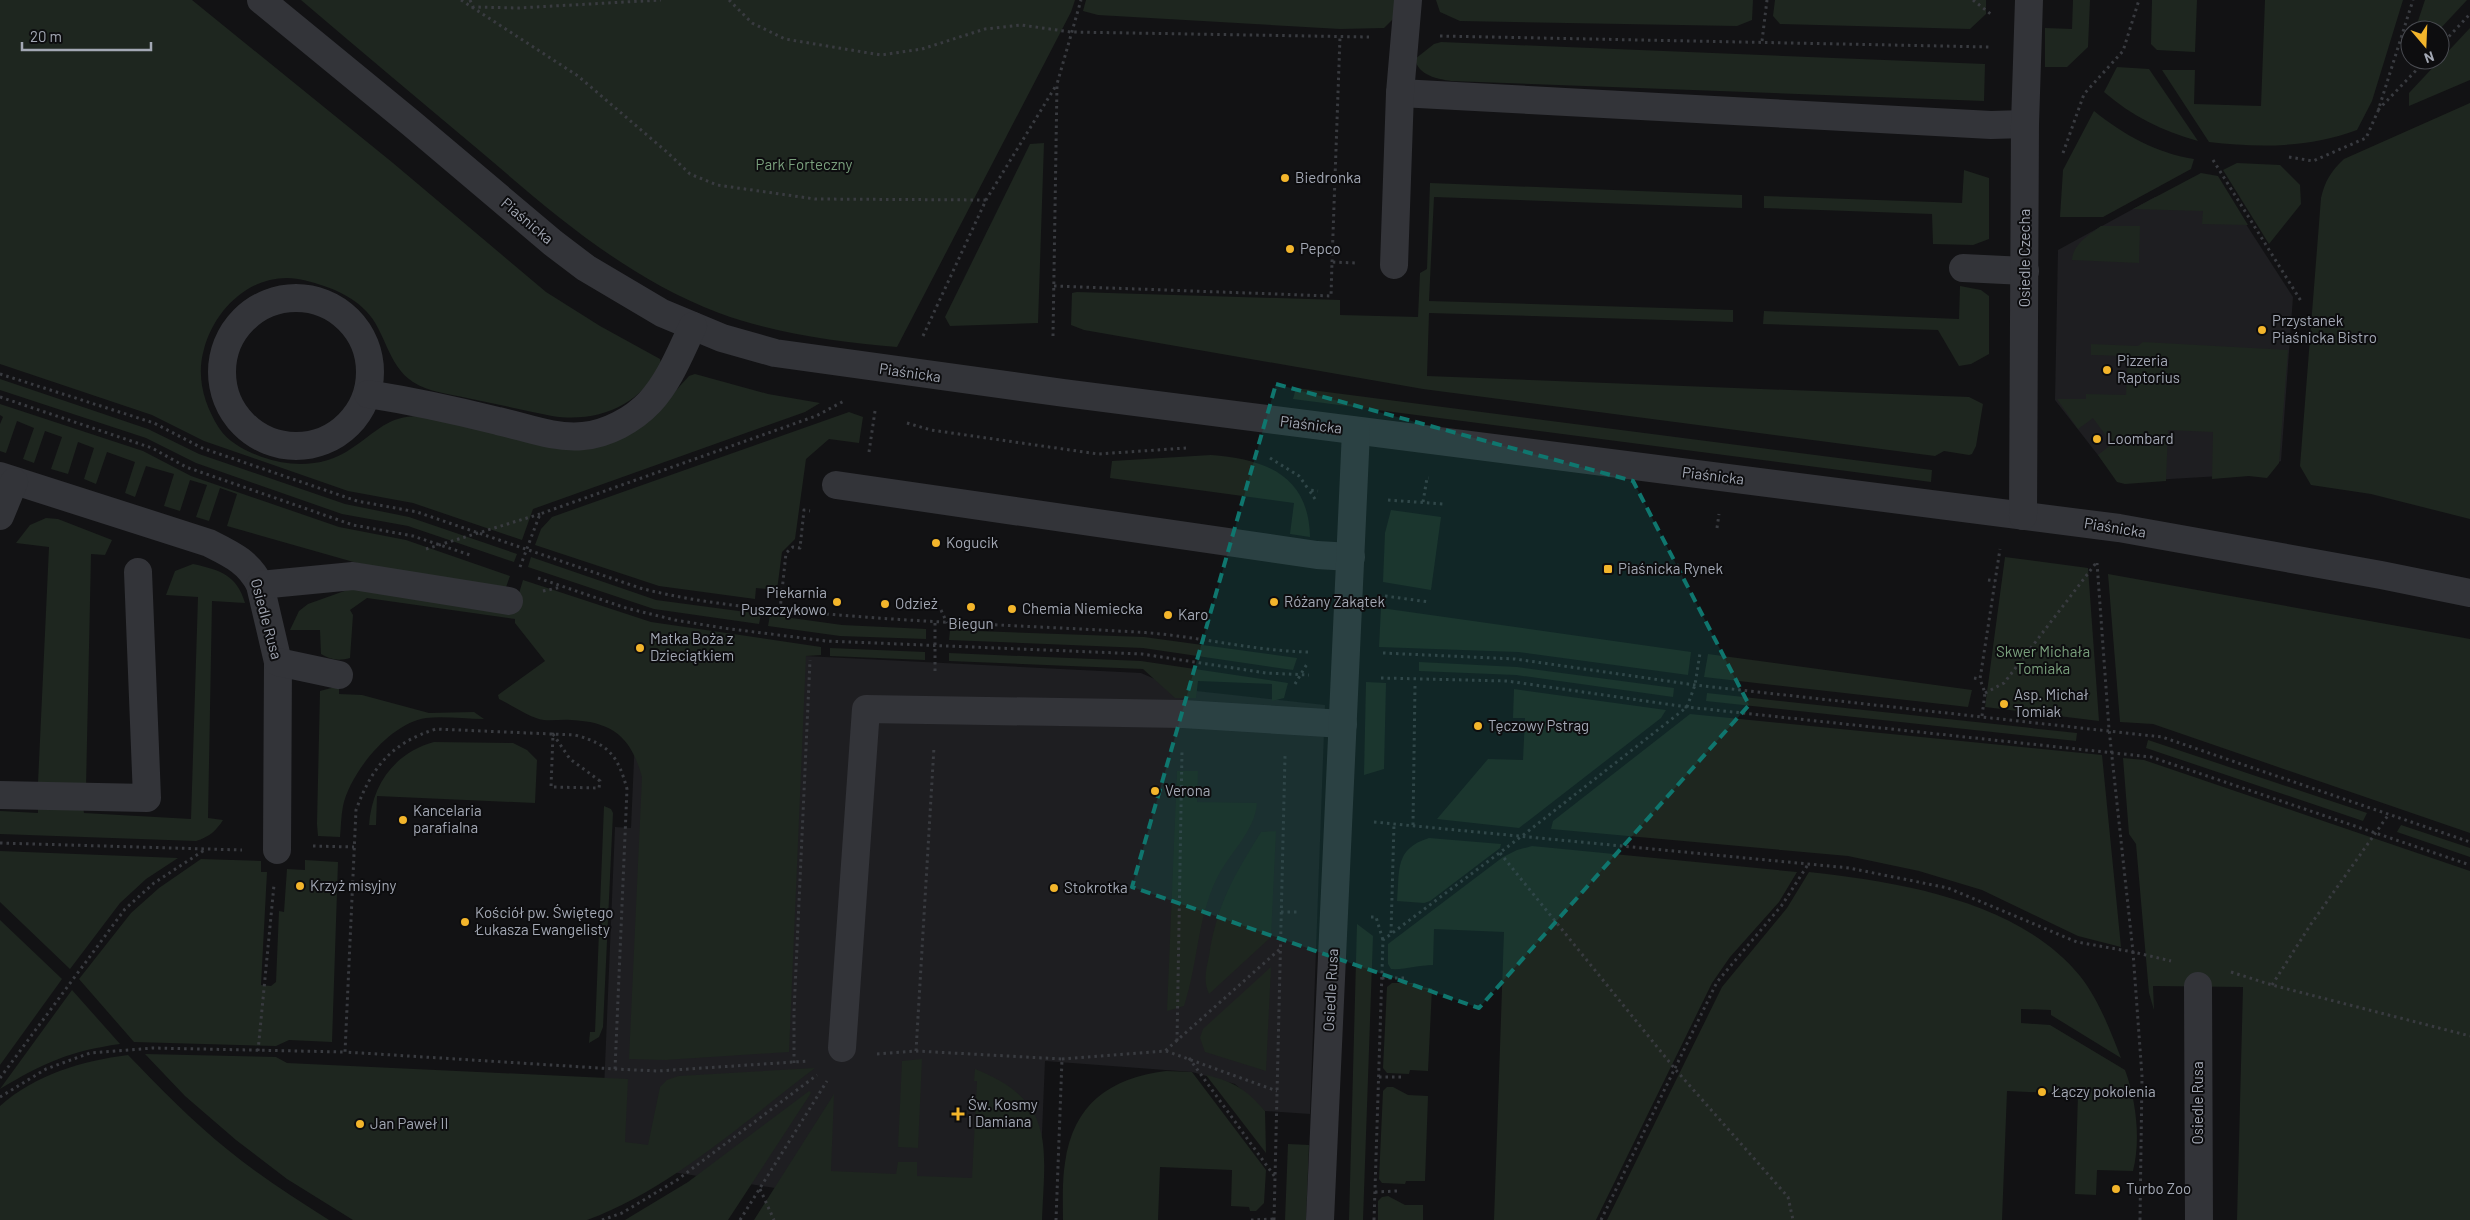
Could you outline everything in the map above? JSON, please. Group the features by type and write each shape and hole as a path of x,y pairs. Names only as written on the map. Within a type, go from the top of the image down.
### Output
{"street":[{"name":"Piaśnicka","path":"261,0 411,123 552,243 624,292 722,338 775,353 1356,431 2128,530 2371,573 2470,594"},
{"path":"1394,265 1400,93 1408,0"},
{"name":"Osiedle Czecha","path":"2023,516 2025,124 2029,0"},
{"path":"1400,93 1991,125 2025,124"},
{"path":"1963,268 2025,271"},
{"path":"303,298 325,303 344,314 358,330 368,350 371,372 368,394 358,413 344,430 324,441 303,446 281,444 263,439 255,434 235,414 226,397 222,379 223,360 230,338 243,320 260,307 281,300 303,298"},
{"path":"368,394 424,403 557,435 585,436 602,432 620,424 648,404 670,375 693,326"},
{"name":"Osiedle Rusa","path":"1320,1220 1340,818 1356,431"},
{"path":"0,516 7,479"},
{"name":"Osiedle Rusa","path":"7,479 209,544 240,558 255,574 260,585 278,662 277,850"},
{"path":"836,485 1317,555 1351,557"},
{"path":"0,795 147,798 138,572"},
{"path":"260,585 353,576 509,601"},
{"path":"278,662 339,675"},
{"path":"842,1048 866,708 1183,714 1343,724"},
{"name":"Osiedle Rusa","path":"2198,986 2199,1220"}],"path":[{"path":"461,0 578,76 668,152 690,174 717,185 815,199 986,200"},
{"path":"470,0 473,7"},
{"path":"473,7 518,8 661,0"},
{"path":"729,0 752,23 785,39 881,55 922,49 985,29 1021,25 1071,32 1340,37 1495,36 1992,47"},
{"path":"1053,336 1058,84 1081,0"},
{"path":"1762,41 1767,0"},
{"path":"1973,0 1992,16"},
{"path":"2062,155 2084,94 2123,51 2139,0"},
{"path":"2289,157 2313,160 2366,138 2378,111 2412,0"},
{"path":"2450,35 2470,14"},
{"path":"1054,286 1331,296 1340,37"},
{"path":"2378,111 2417,70"},
{"path":"922,338 986,200 1058,84"},
{"path":"2213,160 2301,301"},
{"path":"1332,262 1394,265"},
{"path":"0,374 154,423 202,448 357,502 417,512 640,588 673,597 780,610 935,623 1139,632 1345,664 1507,680 1687,707 2150,757 2470,865"},
{"path":"0,397 152,448 186,468 353,525 413,536 482,559"},
{"path":"422,551 439,544 540,514 816,416 844,400"},
{"path":"906,423 931,430 1098,454 1190,447"},
{"path":"1266,455 1300,476 1309,490"},
{"path":"1354,494 1443,504"},
{"path":"780,610 786,553 793,547 800,548 804,510 814,511"},
{"path":"1717,528 1719,513"},
{"path":"526,549 540,514"},
{"path":"1982,716 1985,693 1980,678 2000,546"},
{"path":"1985,693 2004,683 2096,562 2109,729 2133,952 2142,1076 2140,1220"},
{"path":"513,570 518,571"},
{"path":"537,578 626,608 675,620 826,641 934,647 1142,654 1266,673 1345,664 1515,659 1695,685 2109,729 2162,737 2470,842"},
{"path":"1988,580 1995,581"},
{"path":"1349,593 1429,602"},
{"path":"942,610 946,623"},
{"path":"916,1051 936,709 935,623"},
{"path":"1374,1220 1383,940 1500,853 1687,707 1695,685 1700,653"},
{"path":"794,1063 794,1002 810,660"},
{"path":"1974,678 1980,678"},
{"path":"1413,825 1415,685"},
{"path":"1177,1041 1183,714"},
{"path":"1251,1220 1274,1220 1286,721"},
{"path":"345,1052 356,810 365,785 379,764 396,747 418,734 436,729 575,735 595,740 611,753 621,769 627,789 615,1069"},
{"path":"553,734 570,759 600,781 599,788 551,788 553,734"},
{"path":"2272,985 2311,924 2390,814"},
{"path":"1340,818 1850,868 1948,888 2077,942 2180,963"},
{"path":"1391,933 1394,824"},
{"path":"0,843 277,850 318,845 354,847"},
{"path":"0,1078 125,909 154,884 206,849"},
{"path":"258,1051 277,850"},
{"path":"1500,853 1674,1069 1788,1197 1793,1220"},
{"path":"1602,1220 1717,982 1782,905 1809,863"},
{"path":"1165,1051 1280,949"},
{"path":"2225,971 2470,1036"},
{"path":"1382,978 1406,978"},
{"path":"0,1097 46,1070 90,1054 153,1048 345,1052 658,1071 794,1063 813,1060"},
{"path":"870,1055 916,1051 1062,1059 1165,1051 1189,1058 1277,1092"},
{"path":"1189,1058 1276,1178"},
{"path":"1056,1220 1062,1059"},
{"path":"740,1220 832,1073"},
{"path":"602,1220 622,1213 677,1180 818,1074"},
{"path":"1379,1077 1402,1077"},
{"path":"760,1189 774,1220"},
{"path":"1375,1192 1397,1192"}],"highlighted area":[{"path":"1276,384 1633,481 1749,705 1479,1008 1132,887"}],"shaded area":[{"path":"2155,197 2231,201 2293,297 2281,461 2255,474 2119,482 2055,400 2058,250"},
{"path":"805,656 1141,673 1178,689 1325,705 1310,1114 1265,1111 1235,1084 1192,1072 1045,1061 1040,1181 821,1195 601,1161 615,827 631,828 638,668"}],"green space":[{"path":"0,0 192,0 393,163 546,292 600,326 660,359 661,363 652,378 630,401 601,414 585,417 552,416 446,394 419,385 404,375 392,357 373,319 352,299 330,288 306,280 287,278 272,280 258,284 245,291 224,310 215,322 209,335 202,359 201,380 209,409 223,433 244,449 262,457 285,463 308,464 320,462 342,454 384,425 410,416 422,416 557,443 661,407 689,376 695,374 768,394 820,403 805,412 533,509 522,540 413,503 348,491 204,441 152,415 0,364"},
{"name":"Park Forteczny","path":"301,0 1075,0 1071,12 897,347 829,340 762,326 719,313 653,282 622,263 564,221"},
{"path":"1086,0 1395,0 1394,18 1384,28 1340,29 1098,15 1083,11"},
{"path":"1436,0 1753,0 1752,20 1737,26 1460,21 1440,12"},
{"path":"1775,0 1986,0 1986,14 1970,29 1780,24 1773,16"},
{"path":"2073,0 2090,0 2088,47 2067,67 2045,67 2045,28 2072,29"},
{"path":"2152,0 2197,0 2195,52 2157,50 2151,44"},
{"path":"2265,0 2403,0 2372,101 2357,130 2321,140 2284,145 2265,146 2209,142 2162,70 2195,70 2194,104 2261,106"},
{"path":"2425,0 2467,0 2448,20 2418,20"},
{"path":"2470,28 2470,80 2409,106 2409,93 2431,70 2450,70 2450,49"},
{"path":"1441,42 1985,64 1984,101 1451,81 1434,77 1424,72 1420,69 1415,59 1434,44"},
{"path":"2117,67 2149,69 2198,141 2148,122 2104,92"},
{"path":"2470,103 2470,519 2371,494 2311,485 2300,466 2321,198 2324,186 2332,172 2344,159"},
{"path":"2094,111 2117,128 2141,142 2154,148 2194,159 2191,169 2103,217 2060,217 2063,170"},
{"path":"1044,143 1038,323 950,326 945,317 1030,144"},
{"path":"2237,163 2280,165 2300,185 2301,204 2269,244 2223,170"},
{"path":"1964,170 1989,178 1989,239 1973,245 1933,244 1932,214 1764,208 1764,196 1962,203"},
{"path":"2201,173 2218,176 2248,225 2202,224 2203,211 2133,209"},
{"path":"1430,183 1742,195 1742,208 1434,197 1429,301 1733,310 1733,322 1429,313 1427,376 1969,397 1983,404 1976,446 1972,454 1969,455 1944,451 1935,456 1423,389 1084,330 1071,325 1072,293 1077,292 1340,300 1340,315 1418,317 1420,273 1427,269"},
{"path":"2101,226 2140,226 2139,263 2072,260 2078,245"},
{"path":"1960,286 1981,290 1989,296 1989,354 1971,364 1959,366 1938,330 1763,324 1764,311 1959,319"},
{"path":"2143,342 2288,350 2279,463 2267,478 2249,476 2212,479 2213,432 2168,430 2166,481 2125,484 2117,482 2098,455 2112,444 2093,418 2078,429 2057,399 2086,399 2086,394 2126,395 2128,356 2091,355 2091,344 2138,346"},
{"path":"0,379 148,429 199,454 345,504 409,517 517,554 514,562 408,526 342,514 196,463 146,438 0,390"},
{"path":"1296,388 1932,470 1931,482 1293,399"},
{"path":"0,404 143,451 191,476 339,527 406,540 510,576 505,590 357,563 227,526 237,494 220,488 209,521 196,517 207,485 190,480 180,511 164,506 174,474 146,466 135,497 125,493 135,462 107,452 96,484 84,479 94,448 78,442 68,474 51,469 62,437 45,431 34,463 23,459 34,428 17,421 6,453 0,451 0,424 3,417 0,415"},
{"path":"849,412 863,417 859,443 829,439 806,459 795,539 782,552 777,590 756,588 755,599 659,586 535,545 541,529 552,517"},
{"path":"1211,455 1250,461 1281,475 1293,485 1302,499 1308,516 1310,537 1290,534 1294,503 1110,478 1112,461"},
{"path":"1391,510 1441,517 1431,590 1383,582 1385,533"},
{"path":"46,518 58,519 112,540 105,555 91,554 86,788 38,783 49,547 16,543 30,525"},
{"path":"531,557 656,600 761,614 759,624 654,609 528,567"},
{"name":"Skwer Michała Tomiaka","path":"2005,557 2088,568 2099,721 1985,707"},
{"path":"193,564 226,575 237,586 245,603 212,601 208,818 223,820 205,838 196,841 0,834 0,811 38,813 38,805 83,807 84,813 191,819 198,597 166,595 175,571"},
{"path":"2108,574 2470,639 2470,833 2153,724 2120,722"},
{"path":"523,580 651,622 821,647 821,655 806,656 789,1052 665,1060 629,1059 642,777 638,763 626,742 609,728 586,721 539,719 499,699 498,695 545,661 515,623 515,619 367,598 350,610 353,615 350,658 342,659 332,659 321,654 320,630 290,630 299,611 308,604 350,589 514,610"},
{"path":"1381,608 1691,652 1688,675 1518,652 1379,647"},
{"path":"770,615 842,625 926,629 926,639 840,636 768,626"},
{"path":"950,630 1144,637 1297,658 1293,670 1143,648 949,640"},
{"path":"830,648 925,652 925,660 830,656"},
{"path":"949,653 1141,661 1288,683 1284,698 1272,701 1272,684 1198,681 1196,698 1175,698 1143,669 949,661"},
{"path":"1708,654 1972,690 1968,707 1704,677"},
{"path":"1419,662 1517,667 1674,688 1673,697 1516,675 1419,671"},
{"path":"1366,682 1386,683 1384,769 1364,775"},
{"path":"339,686 339,694 362,695 429,713 474,712 484,719 426,718 412,722 399,729 374,751 354,779 343,806 340,837 318,836 320,691"},
{"path":"1514,689 1666,710 1661,718 1519,828 1437,819 1488,759 1523,760 1525,718 1513,718"},
{"path":"1707,693 2077,733 2076,741 1706,701"},
{"path":"1690,714 2102,755 2121,947 2078,936 1982,890 1919,871 1848,856 1551,829 1553,821"},
{"path":"2148,740 2367,813 2363,821 2146,748"},
{"path":"434,742 513,743 527,750 537,760 535,803 377,796 376,825 369,825 375,797 380,784 388,773 407,754"},
{"path":"2123,758 2144,760 2470,871 2470,1220 2237,1220 2243,987 2153,986 2154,1010 2149,993 2136,844 2129,834"},
{"path":"1177,771 1198,771 1197,802 1257,803 1251,824 1221,870 1210,895 1201,926 1189,990 1184,1006 1167,1011"},
{"path":"604,806 611,809 613,813 603,1027 599,1037 589,1043 590,1032 595,1032"},
{"path":"2401,825 2470,848 2470,857 2397,832"},
{"path":"1276,831 1271,937 1209,994 1206,985 1206,971 1212,937 1222,905 1243,862 1261,832"},
{"path":"1429,838 1501,844 1500,848 1430,901 1424,903 1397,901 1399,870 1404,855 1410,848"},
{"path":"1532,846 1797,872 1779,902 1730,957 1712,983 1596,1220 1494,1220 1504,932 1434,929 1433,965 1391,969 1388,964 1388,944 1503,857 1517,850"},
{"path":"0,851 178,858 146,879 120,903 70,969 0,902"},
{"path":"201,859 261,861 261,872 267,872 261,985 271,986 276,982 279,911 284,912 287,869 305,870 305,860 338,862 332,1042 289,1040 276,1046 134,1042 79,979 131,913 159,888"},
{"path":"1809,872 1881,882 1956,900 1991,913 2025,930 2055,950 2087,985 2104,1016 2121,1058 2051,1015 2051,1010 2021,1009 2021,1023 2050,1025 2125,1070 2132,1094 2136,1120 2137,1146 2133,1171 2097,1170 2096,1195 2075,1194 2078,1094 2007,1091 2002,1220 1607,1220 1722,987 1787,908"},
{"path":"0,920 62,979 0,1065"},
{"path":"1357,924 1373,936 1363,1220 1349,1220"},
{"path":"1271,967 1266,1071 1205,1052 1200,1038 1203,1029"},
{"path":"1392,983 1413,983 1414,987 1432,988 1428,1071 1410,1070 1409,1074 1387,1073 1383,1068 1387,987"},
{"path":"72,990 120,1044 86,1050 57,1059 0,1089"},
{"path":"145,1054 276,1057 287,1063 628,1079 625,1142 648,1145 660,1087 667,1080 679,1076 815,1068 678,1172 618,1207 587,1220 353,1220 287,1179 236,1140 185,1096"},
{"path":"128,1055 189,1116 228,1150 252,1169 329,1220 0,1220 0,1106 29,1085 44,1077 77,1065"},
{"path":"922,1059 918,1148 898,1147 902,1061"},
{"path":"975,1069 1001,1082 1020,1096 1033,1111 1040,1128 1043,1148 1042,1220 754,1220 834,1094 831,1171 896,1174 898,1162 917,1162 917,1176 972,1178 977,1081 974,1081"},
{"path":"1166,1071 1192,1072 1266,1170 1264,1203 1256,1211 1250,1211 1249,1207 1231,1206 1232,1170 1160,1167 1158,1220 1063,1220 1063,1184 1069,1142 1076,1125 1086,1110 1112,1088 1128,1080"},
{"path":"1206,1075 1225,1080 1239,1087 1265,1111 1266,1153"},
{"path":"1387,1087 1393,1087 1408,1095 1428,1096 1425,1181 1406,1181 1405,1184 1382,1183 1379,1179 1383,1091"},
{"path":"809,1091 811,1093 728,1220 625,1220 688,1182"},
{"path":"1288,1144 1309,1145 1306,1220 1285,1220"},
{"path":"1388,1196 1405,1205 1423,1205 1423,1220 1378,1220 1378,1201 1382,1197"}],"place":[{"name":"Biedronka","path":"1285,178"},
{"name":"Pepco","path":"1290,249"},
{"name":"Przystanek Piaśnicka Bistro","path":"2262,330"},
{"name":"Pizzeria Raptorius","path":"2107,370"},
{"name":"Loombard","path":"2097,439"},
{"name":"Kogucik","path":"936,543"},
{"name":"Piaśnicka Rynek","path":"1608,569"},
{"name":"Piekarnia Puszczykowo","path":"837,602"},
{"name":"Różany Zakątek","path":"1274,602"},
{"name":"Odzież","path":"885,604"},
{"name":"Biegun","path":"971,607"},
{"name":"Chemia Niemiecka","path":"1012,609"},
{"name":"Karo","path":"1168,615"},
{"name":"Matka Boża z Dzieciątkiem","path":"640,648"},
{"name":"Asp. Michał Tomiak","path":"2004,704"},
{"name":"Tęczowy Pstrąg","path":"1478,726"},
{"name":"Verona","path":"1155,791"},
{"name":"Kancelaria parafialna","path":"403,820"},
{"name":"Krzyż misyjny","path":"300,886"},
{"name":"Stokrotka","path":"1054,888"},
{"name":"Kościół pw. Świętego Łukasza Ewangelisty","path":"465,922"},
{"name":"Łączy pokolenia","path":"2042,1092"},
{"name":"Św. Kosmy I Damiana","path":"958,1114"},
{"name":"Jan Paweł II","path":"360,1124"},
{"name":"Turbo Zoo","path":"2116,1189"}]}
